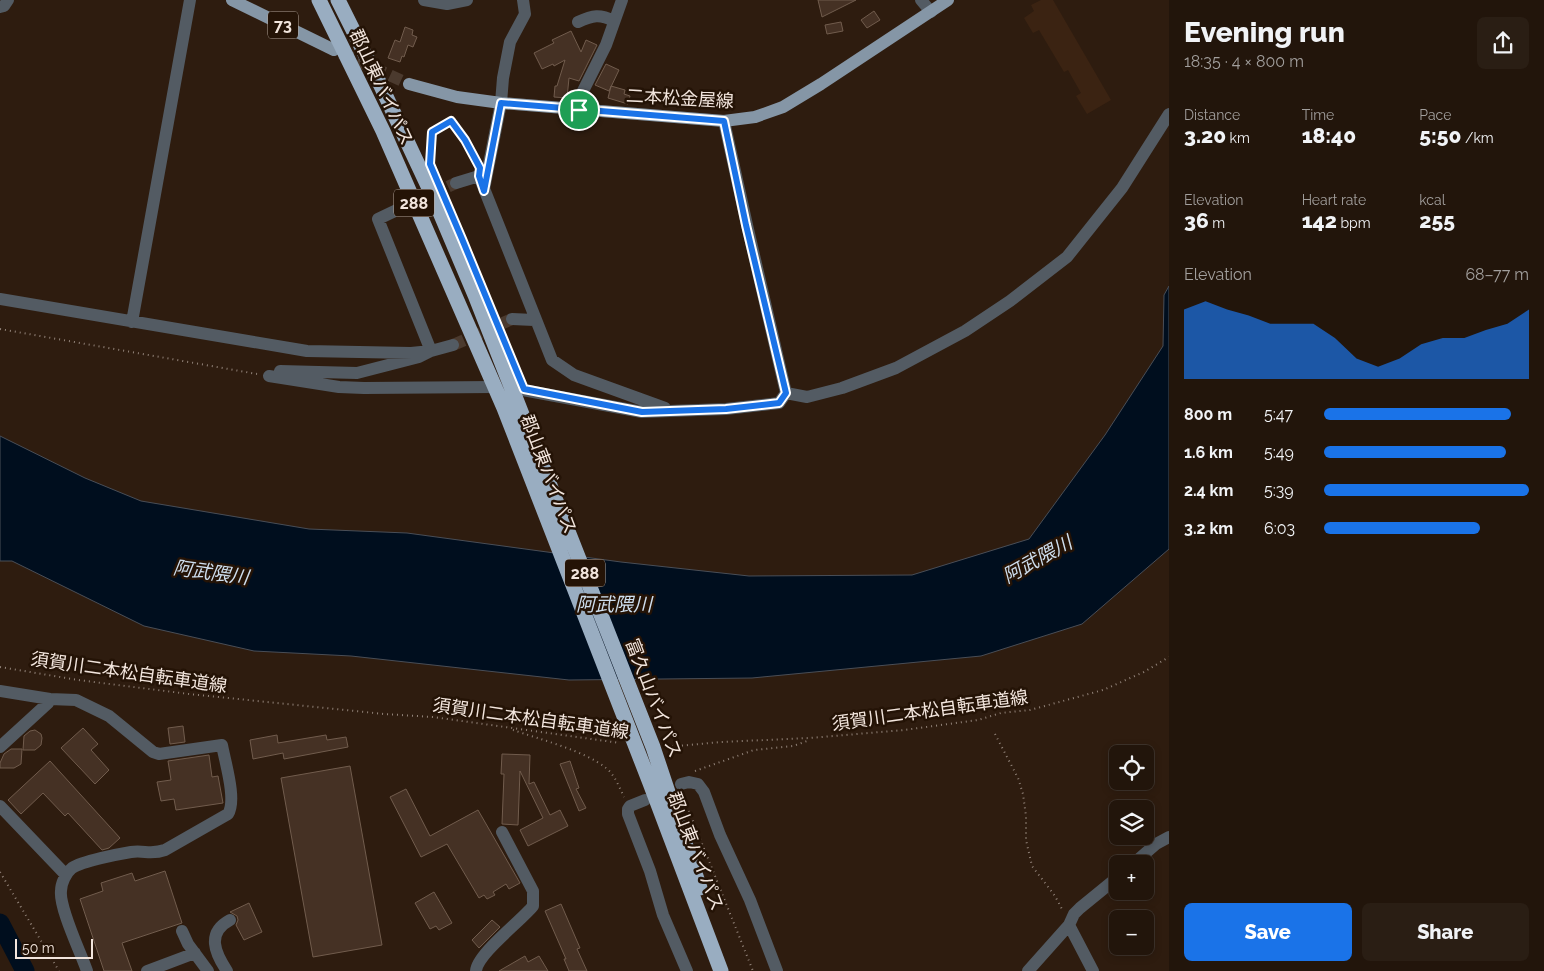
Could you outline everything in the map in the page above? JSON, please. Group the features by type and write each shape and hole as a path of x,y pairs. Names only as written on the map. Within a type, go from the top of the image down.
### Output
{"highway":[{"name":"郡山東バイパス","path":"320,0 383,131 504,408 627,737 650,783 723,971"},
{"name":"郡山東バイパス","path":"338,0 436,203 512,388"},
{"name":"富久山バイパス","path":"512,388 654,747 699,886 723,971"}],"main road":[{"name":"73","path":"232,0 334,50"},
{"name":"二本松金屋線","path":"409,84 457,98 501,103 724,121 755,117 783,107 822,84 948,0"}],"street":[{"path":"0,7 4,6 8,0"},
{"path":"132,322 190,0"},
{"path":"424,0 447,4 467,0"},
{"path":"484,191 501,103 503,78 510,42 525,14 522,0"},
{"path":"579,110 582,93 606,45 622,0"},
{"path":"921,0 931,12"},
{"path":"578,22 602,15 614,21"},
{"path":"786,393 807,397 842,388 896,368 965,331 1010,300 1067,257 1122,188 1169,114"},
{"path":"512,388 642,412 726,409 779,403 786,393 746,225 724,121"},
{"path":"456,183 479,176 534,320 552,360 574,375 672,411"},
{"path":"399,209 378,219 431,352"},
{"path":"0,299 307,351 431,352"},
{"path":"512,319 534,320"},
{"path":"269,376 276,371 357,373 419,357 453,345"},
{"path":"269,376 340,387 494,387"},
{"path":"0,691 50,699 76,700 109,716 153,752 159,754 222,745 232,798 228,814 155,854 133,852 81,864 72,868 66,875 60,893 71,930 87,971"},
{"path":"0,747 48,703 50,699"},
{"path":"681,784 689,782 698,784 704,792 720,835 750,900 777,971"},
{"path":"645,800 630,806 628,814 650,871 663,915 687,971"},
{"path":"0,806 66,875"},
{"path":"476,971 484,955 533,906 533,891 502,832"},
{"path":"1143,855 1156,844 1169,837"},
{"path":"1028,971 1069,925 1074,914 1109,884"},
{"path":"227,971 219,959 215,947 215,934 218,928 230,920"},
{"path":"1069,925 1093,971"},
{"path":"182,931 208,971"},
{"path":"147,971 195,953"}],"path":[{"path":"430,164 432,132 451,121 465,140 480,168 479,176"},
{"path":"0,329 269,376"},
{"name":"須賀川二本松自転車道線","path":"654,747 815,738 904,730 978,720 1001,713 1030,710 1103,690 1144,672 1169,657"},
{"name":"須賀川二本松自転車道線","path":"0,667 78,680 189,694 384,714 434,717 508,728 627,737"},
{"path":"508,728 589,757 606,768 614,777 627,802"},
{"path":"994,734 1018,778 1023,794 1026,816 1026,840 1032,866 1056,896 1069,925"},
{"path":"693,771 754,750 793,746 815,738"},
{"path":"689,811 753,971"},
{"path":"0,872 59,971"}],"shaded area":[{"path":"1041,0 1053,0 1111,100 1087,114 1076,96 1081,93 1068,70 1064,72 1039,30 1033,33 1024,18 1034,11 1031,5"}],"water":[{"name":"阿武隈川","path":"1169,286 1169,549 1082,624 981,656 752,678 569,680 351,656 254,651 144,626 12,561 0,561 0,436 85,478 141,501 309,529 407,533 621,562 749,576 912,575 1029,539 1105,435 1163,346 1164,295"}],"building":[{"path":"818,0 856,0 822,17"},
{"path":"874,11 880,20 867,28 861,20"},
{"path":"841,22 843,31 827,34 825,25"},
{"path":"405,27 413,30 412,35 417,37 413,47 408,45 400,62 388,58 395,40 400,42"},
{"path":"571,31 581,52 586,40 597,45 579,81 569,78 567,98 554,97 555,86 557,86 565,60 554,66 553,64 542,69 534,53 554,43 552,40"},
{"path":"606,64 619,70 609,91 595,85"},
{"path":"611,86 625,90 624,94 630,96 628,104 608,98"},
{"path":"183,726 185,742 170,744 168,728"},
{"path":"83,728 98,744 91,750 109,770 95,784 61,748"},
{"path":"35,730 41,734 41,745 35,750 23,750 24,736 30,731"},
{"path":"277,735 278,743 326,735 327,740 346,737 348,747 284,759 283,753 253,759 250,740"},
{"path":"11,749 22,749 21,764 14,768 0,768 4,754"},
{"path":"502,754 530,755 529,784 534,782 550,815 560,810 568,826 528,846 520,830 543,818 520,771 518,825 502,824 504,774 501,774"},
{"path":"209,755 212,777 218,776 223,803 176,810 174,799 161,801 157,782 171,780 168,761"},
{"path":"50,761 120,838 109,848 102,850 68,813 65,816 43,793 21,814 8,800"},
{"path":"570,761 579,788 576,789 586,808 579,811 560,764"},
{"path":"350,766 382,945 313,957 281,778"},
{"path":"406,789 430,836 478,810 520,883 509,889 506,884 493,892 495,895 487,899 484,895 479,898 447,844 421,857 390,797"},
{"path":"165,871 182,923 122,943 132,971 104,971 80,899 103,891 101,883 132,873 135,881"},
{"path":"434,892 452,923 439,930 436,926 430,929 415,903"},
{"path":"249,903 262,932 244,940 236,925 237,916 230,912"},
{"path":"561,904 580,948 577,949 587,971 569,971 564,959 566,959 545,911"},
{"path":"492,920 500,927 479,948 472,940"},
{"path":"525,956 528,962 539,956 548,971 499,971"}],"waterway":[{"path":"0,923 25,971"}],"tunnel":[{"path":"341,53 409,84"},
{"path":"399,209 456,183"},
{"path":"453,345 512,319"}],"route":[{"path":"501,103 579,110 724,121 746,225 786,393 779,403 726,409 642,412 524,389 430,164 432,132 451,121 465,140 480,168 479,176 484,191 501,103"}]}
